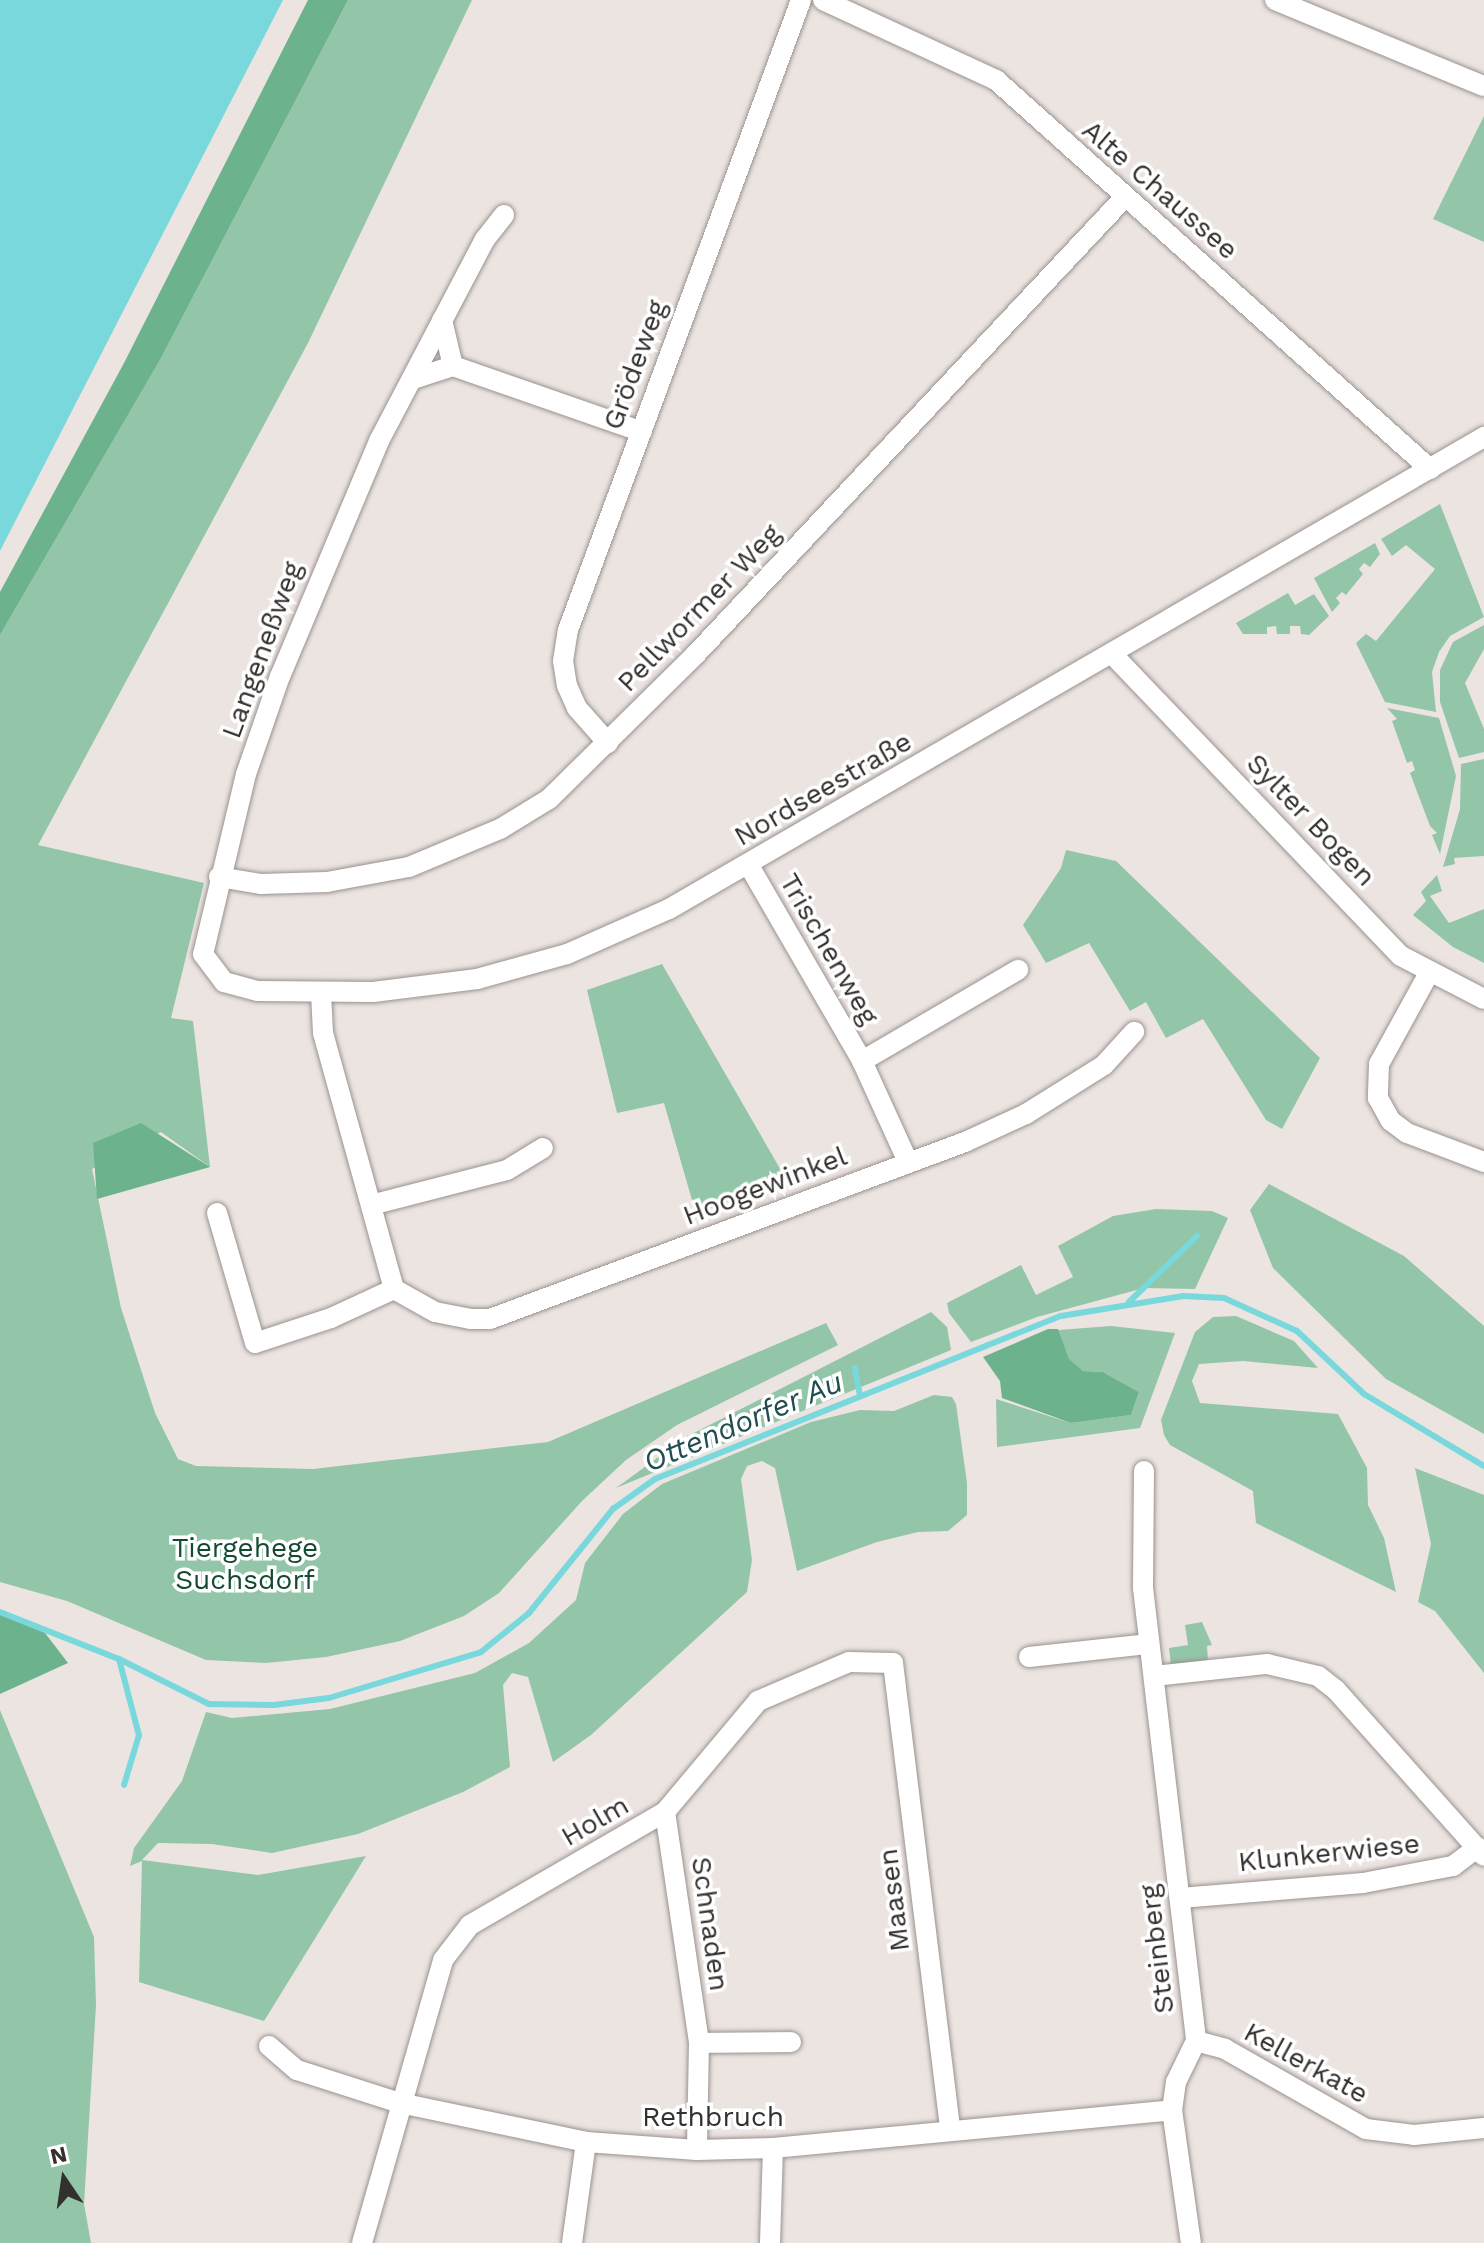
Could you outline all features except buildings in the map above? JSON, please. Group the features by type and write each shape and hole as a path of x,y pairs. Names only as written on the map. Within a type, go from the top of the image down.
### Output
{"street":[{"name":"Grödeweg","path":"608,743 577,708 563,661 568,630 801,0"},
{"name":"Alte Chaussee","path":"823,0 996,80 1124,198 1430,469"},
{"path":"1275,0 1484,86"},
{"name":"Pellwormer Weg","path":"219,877 261,884 327,882 409,867 500,829 549,799 608,743 1124,198"},
{"name":"Langeneßweg","path":"203,954 246,774 331,546 442,320 504,215"},
{"path":"442,320 453,366"},
{"path":"413,379 453,366 642,432"},
{"name":"Nordseestraße","path":"203,954 224,982 258,991 321,993 373,992 477,979 567,954 669,909 1114,656 1484,437"},
{"name":"Sylter Bogen","path":"1114,656 1401,956 1484,999"},
{"name":"Trischenweg","path":"748,864 862,1061 908,1162"},
{"name":"Trischenweg","path":"862,1061 1018,970"},
{"path":"1429,973 1379,1064 1378,1098 1391,1121 1407,1133 1484,1162"},
{"path":"217,1213 255,1343 331,1318 394,1289 323,1033 321,993"},
{"name":"Hoogewinkel","path":"394,1289 435,1312 490,1319 908,1162 1026,1114 1104,1065 1134,1032"},
{"path":"371,1205 507,1170 543,1148"},
{"name":"Steinberg","path":"1144,1471 1141,1543 1149,1644 1196,2041 1176,2082 1172,2110 1191,2243"},
{"path":"1029,1657 1149,1644"},
{"name":"Holm","path":"362,2243 443,1960 470,1925 665,1812 758,1701 849,1662 893,1663"},
{"name":"Maasen","path":"893,1663 950,2129"},
{"path":"1154,1676 1267,1664 1318,1676 1481,1852"},
{"name":"Schnaden","path":"665,1812 699,2043 697,2150"},
{"name":"Klunkerwiese","path":"1180,1898 1363,1883 1453,1866 1481,1852"},
{"name":"Kellerkate","path":"1196,2041 1225,2049 1366,2129 1414,2135 1484,2128"},
{"path":"699,2043 791,2042"},
{"name":"Rethbruch","path":"269,2046 297,2070 400,2103 586,2142 697,2150 773,2148 1172,2110"},
{"path":"572,2243 586,2142"},
{"path":"770,2243 773,2148"}],"green space":[{"path":"308,0 348,0 160,360 0,635 0,592 124,363"},
{"name":"Tiergehege Suchsdorf","path":"348,0 472,0 308,343 38,845 204,883 171,1018 193,1021 210,1167 161,1132 92,1169 121,1308 155,1413 178,1459 196,1466 313,1469 548,1442 826,1323 838,1345 677,1425 626,1460 582,1501 499,1593 464,1616 400,1641 326,1657 266,1663 206,1660 67,1601 0,1582 0,635 160,360"},
{"path":"1484,116 1484,242 1433,219"},
{"path":"1440,504 1484,617 1450,636 1439,652 1432,672 1436,712 1385,702 1356,643 1366,634 1376,641 1435,569 1406,545 1392,556 1381,539"},
{"path":"1375,543 1380,554 1370,567 1364,563 1359,569 1363,574 1346,595 1342,592 1336,598 1340,603 1332,612 1314,578"},
{"path":"1288,593 1295,605 1314,594 1329,616 1309,635 1301,634 1300,626 1290,626 1290,634 1277,634 1276,626 1267,627 1267,634 1243,634 1236,623"},
{"path":"1484,625 1484,649 1465,683 1484,729 1484,752 1459,758 1440,702 1440,670 1453,642"},
{"path":"1387,708 1439,718 1456,776 1440,854 1432,835 1437,833 1430,826 1410,773 1415,770 1412,761 1407,763 1392,721 1397,719"},
{"path":"1484,759 1484,856 1454,858 1455,864 1443,867 1460,809 1461,764"},
{"path":"1066,850 1116,861 1320,1058 1282,1129 1266,1120 1203,1019 1166,1038 1146,1002 1130,1011 1089,943 1046,963 1023,925 1061,868"},
{"path":"1437,875 1442,891 1430,896 1449,923 1484,909 1484,963 1453,947 1413,915 1426,901 1421,892"},
{"path":"662,964 786,1179 696,1214 664,1103 617,1113 587,990"},
{"path":"141,1123 210,1167 97,1199 93,1143"},
{"path":"1269,1184 1404,1256 1484,1326 1484,1434 1386,1379 1273,1268 1250,1210"},
{"path":"1156,1209 1212,1211 1228,1218 1195,1289 1144,1288 1037,1317 971,1342 949,1313 947,1303 1021,1265 1036,1295 1073,1277 1058,1246 1113,1216"},
{"path":"931,1312 947,1327 951,1350 616,1488 686,1437"},
{"path":"1236,1316 1294,1341 1318,1368 1243,1361 1199,1364 1192,1381 1200,1403 1338,1414 1367,1468 1368,1505 1384,1538 1396,1592 1256,1523 1253,1491 1170,1445 1164,1435 1161,1420 1195,1332 1213,1317"},
{"path":"1111,1326 1175,1333 1140,1428 997,1447 996,1399 1071,1423 1131,1415 1139,1392 1103,1372 1083,1371 1069,1360 1058,1330"},
{"path":"1048,1329 1058,1329 1069,1359 1083,1371 1103,1372 1139,1392 1131,1415 1071,1423 1002,1398 1000,1381 983,1357"},
{"path":"934,1395 952,1397 956,1404 967,1483 967,1515 948,1531 918,1532 877,1542 797,1571 775,1468 762,1461 747,1466 741,1479 752,1560 747,1592 591,1735 553,1762 528,1677 512,1673 503,1685 510,1767 463,1792 358,1834 272,1853 212,1844 158,1843 142,1860 258,1875 366,1856 264,2021 139,1982 142,1861 130,1866 134,1848 182,1781 206,1712 232,1718 330,1709 475,1673 529,1643 576,1600 585,1563 623,1514 662,1484 811,1422 860,1410 894,1411"},
{"path":"1415,1468 1484,1495 1484,1673 1435,1611 1418,1602 1431,1544"},
{"path":"0,1612 45,1633 68,1663 0,1694"},
{"path":"1202,1622 1212,1645 1207,1646 1208,1661 1171,1665 1169,1648 1188,1645 1185,1625"},
{"path":"0,1710 94,1937 96,2005 84,2204 91,2243 0,2243"}],"water":[{"path":"0,0 283,0 0,551"}],"waterway":[{"path":"1129,1302 1197,1236"},
{"name":"Ottendorfer Au","path":"0,1612 119,1659 209,1704 274,1705 329,1698 481,1652 529,1613 613,1509 655,1479 1061,1316 1183,1296 1224,1298 1297,1331 1364,1394 1484,1466"},
{"path":"855,1368 860,1396"},
{"path":"119,1659 139,1735 124,1785"}]}
